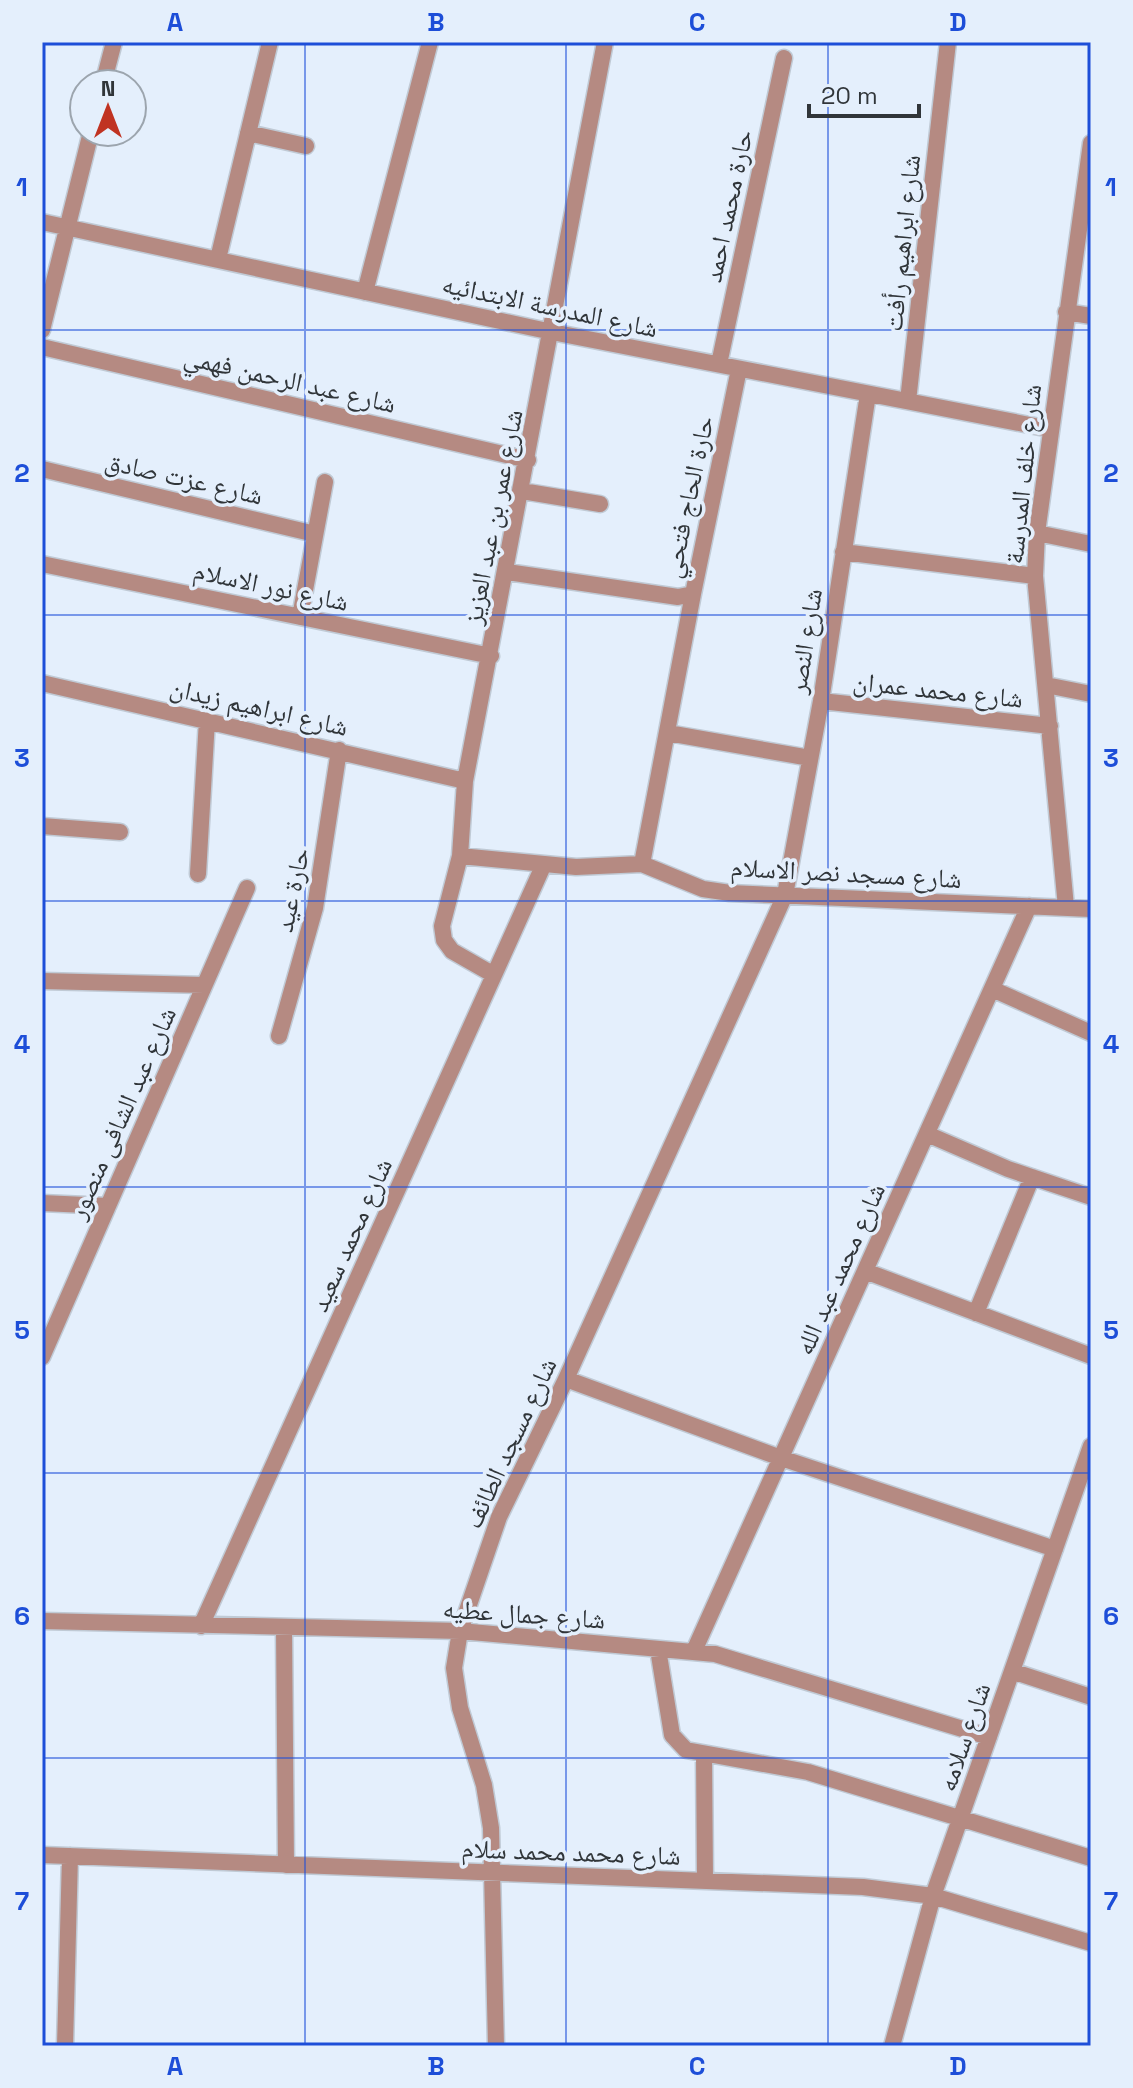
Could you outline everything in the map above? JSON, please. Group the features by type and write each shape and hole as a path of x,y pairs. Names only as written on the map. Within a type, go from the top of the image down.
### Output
{"street":[{"path":"107,68 114,42"},
{"path":"218,259 270,42"},
{"path":"365,292 430,42"},
{"name":"شارع عمر بن عبد العزيز","path":"494,975 452,951 444,940 442,926 460,856 465,781 605,42"},
{"name":"شارع ابراهيم رأفت","path":"908,401 948,42"},
{"name":"حارة محمد احمد","path":"719,364 784,58"},
{"path":"248,133 306,146"},
{"name":"شارع خلف المدرسة","path":"1066,907 1035,576 1050,429 1091,143"},
{"path":"42,330 87,148"},
{"name":"شارع المدرسة الابتدائيه","path":"42,222 552,332 1050,429"},
{"path":"1066,312 1091,316"},
{"name":"شارع عبد الرحمن فهمي","path":"42,347 528,460"},
{"name":"حارة الحاج فتحي","path":"507,572 678,597 693,594 739,369"},
{"name":"شارع النصر","path":"785,895 821,701 868,394"},
{"name":"شارع عزت صادق","path":"42,469 315,534"},
{"path":"300,617 325,482"},
{"path":"522,491 600,504"},
{"path":"1037,533 1091,544"},
{"path":"843,552 1035,576"},
{"name":"شارع نور الاسلام","path":"42,564 491,656"},
{"path":"642,864 693,594"},
{"name":"شارع ابراهيم زيدان","path":"42,683 465,781"},
{"path":"1046,685 1091,694"},
{"name":"شارع محمد عمران","path":"821,701 1050,726"},
{"path":"198,874 207,720"},
{"path":"668,733 810,758"},
{"name":"حارة عيد","path":"279,1036 315,908 339,750"},
{"path":"42,826 120,832"},
{"name":"شارع مسجد نصر الاسلام","path":"460,856 544,864 642,864 703,889 1091,909"},
{"name":"شارع محمد سعيد","path":"201,1626 544,864"},
{"name":"شارع عبد الشافى منصور","path":"42,1357 247,888"},
{"name":"شارع مسجد الطائف","path":"496,2046 494,1873 484,1785 460,1708 454,1668 460,1631 499,1517 566,1379 785,895"},
{"name":"شارع محمد عبد الله","path":"694,1651 1029,906"},
{"path":"42,981 204,985"},
{"path":"992,989 1091,1033"},
{"path":"927,1134 1032,1177 1091,1197"},
{"path":"976,1313 1032,1177"},
{"path":"42,1203 108,1206"},
{"path":"865,1271 1091,1356"},
{"path":"566,1379 781,1458 1055,1549"},
{"name":"شارع سلامه","path":"892,2046 933,1896 1091,1446"},
{"name":"شارع جمال عطيه","path":"42,1621 460,1631 694,1651 737,1660 989,1737"},
{"path":"284,1628 286,1865"},
{"path":"658,1649 672,1735 686,1750 783,1765 1091,1858"},
{"path":"1012,1671 1091,1697"},
{"path":"704,1754 705,1880"},
{"name":"شارع محمد محمد سلام","path":"42,1855 836,1885 933,1896 1091,1943"},
{"path":"65,2046 70,1856"}]}
